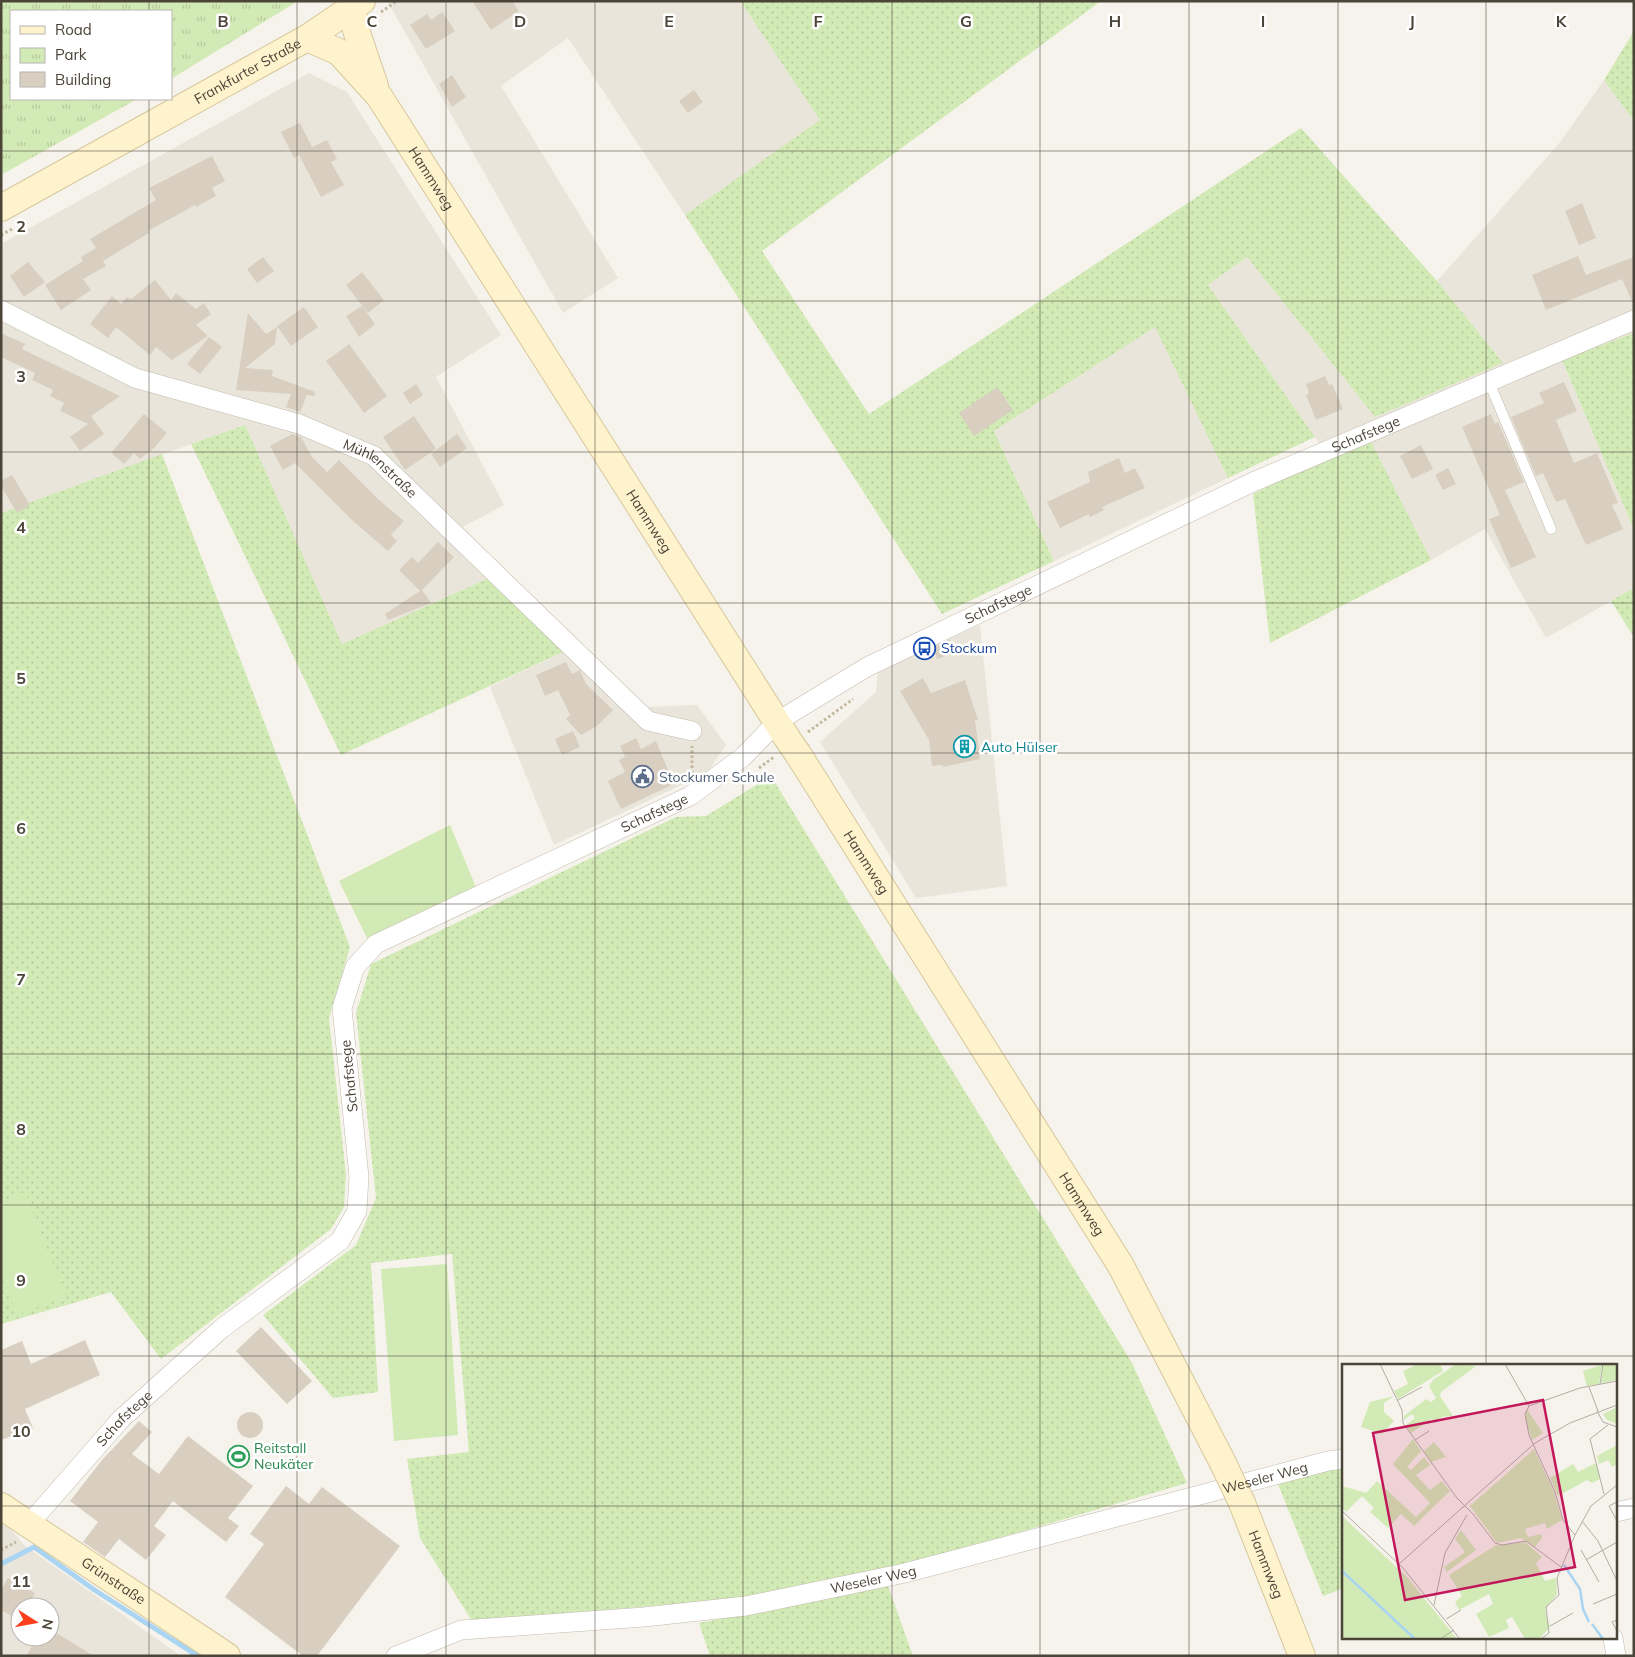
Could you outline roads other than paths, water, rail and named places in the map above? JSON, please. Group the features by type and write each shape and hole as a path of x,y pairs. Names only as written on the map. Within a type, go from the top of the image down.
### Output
{"main road":[{"name":"Frankfurter Straße","path":"1,208 307,38 357,13"},
{"name":"Hammweg","path":"357,13 379,96"},
{"name":"Hammweg","path":"307,38 339,52 379,96 1121,1266 1242,1502 1302,1656"},
{"name":"Grünstraße","path":"1,1506 30,1523 226,1656"}],"street":[{"name":"Mühlenstraße","path":"1,310 136,378 300,424 374,456 648,721 692,731"},
{"name":"Schafstege","path":"30,1523 121,1418 221,1329 340,1240 357,1210 359,1177 342,1008 356,967 376,944 690,796 743,757 763,733 787,738 867,667 1253,482 1634,320"},
{"name":"Weseler Weg","path":"396,1656 461,1630 644,1617 746,1606 905,1572 1144,1508 1328,1461 1342,1460"},
{"path":"1618,1512 1634,1508"},
{"path":"1613,1640 1616,1656"}],"lane":[{"path":"1489,382 1551,529"}],"waterway":[{"path":"1,1564 34,1547 96,1591 198,1656"}],"place":[{"name":"Stockum","path":"925,648"},
{"name":"Auto Hülser","path":"965,747"},
{"name":"Stockumer Schule","path":"643,777"},
{"name":"Reitstall Neukäter","path":"238,1456"}]}
